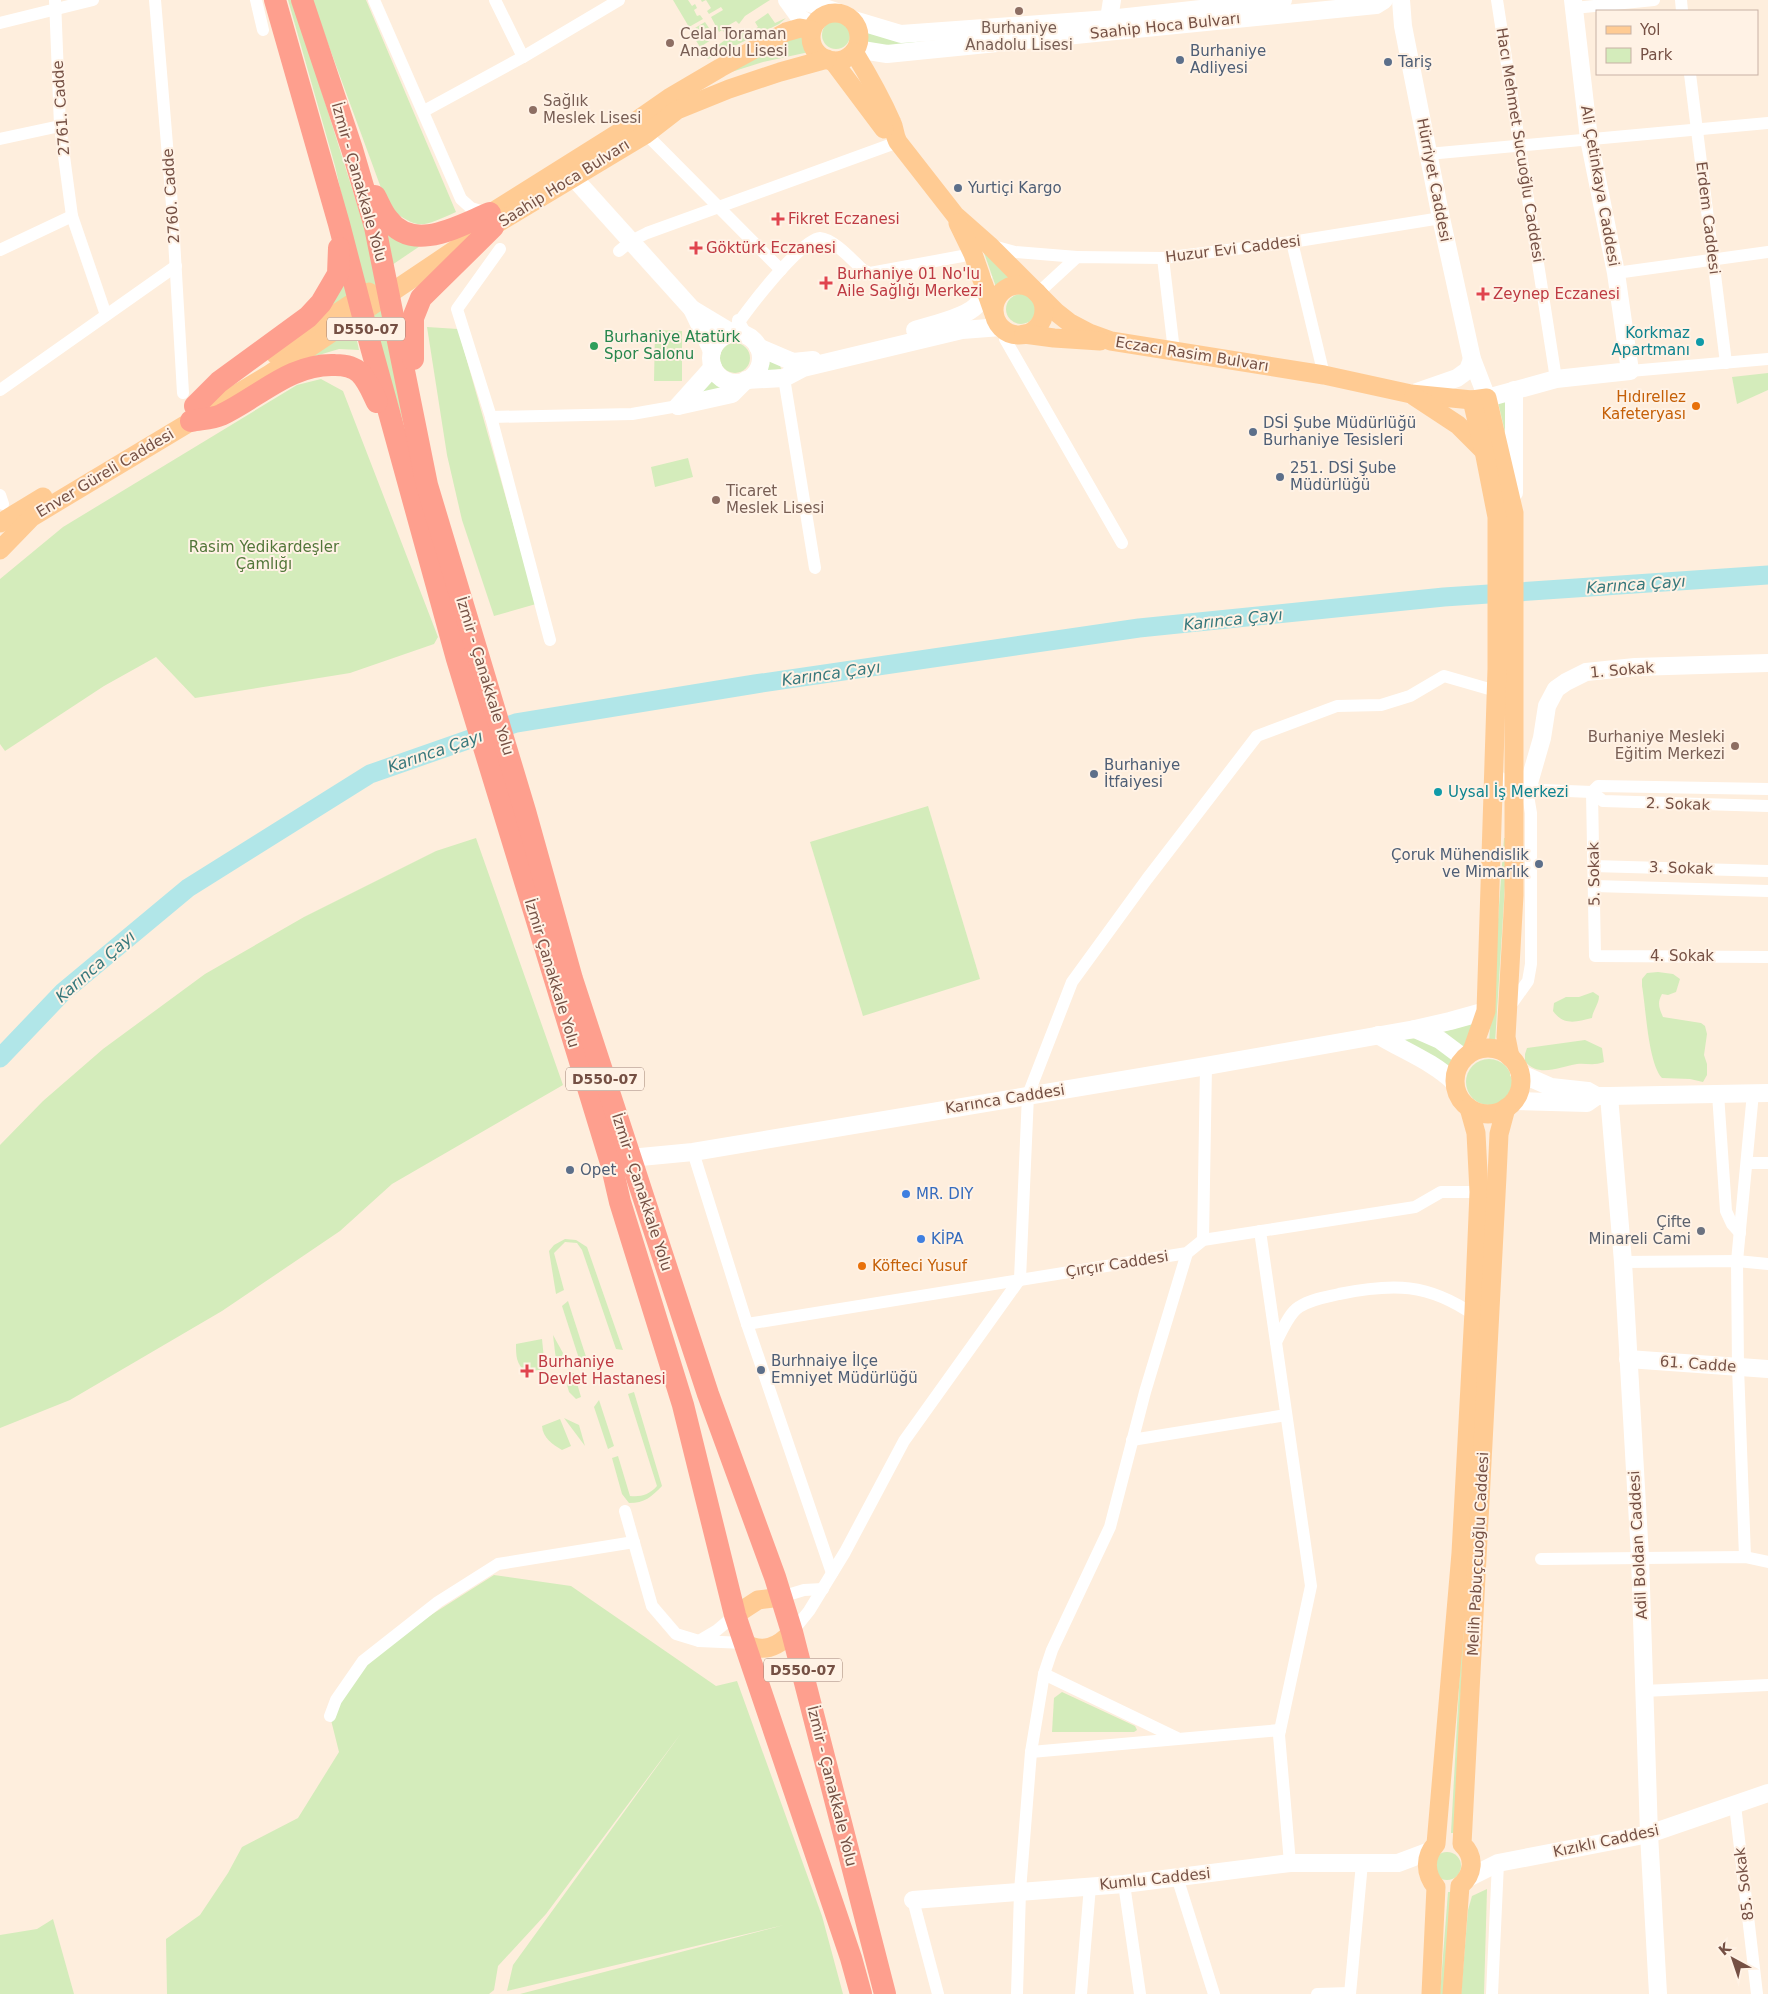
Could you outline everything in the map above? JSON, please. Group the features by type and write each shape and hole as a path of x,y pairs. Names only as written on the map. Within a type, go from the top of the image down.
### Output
{"highway":[{"name":"İzmir - Çanakkale Yolu","path":"275,0 339,224 400,452 468,656 515,814 694,1350 792,1632 885,1994"},
{"name":"İzmir - Çanakkale Yolu","path":"302,0 352,149 375,227 427,485 468,656"},
{"path":"352,149 388,220 398,230 415,236 436,234 492,220"},
{"path":"414,417 413,318 421,298 492,220"},
{"path":"190,406 219,382 308,317 321,303 338,274 340,264 339,224"},
{"path":"190,406 220,416 278,381 304,368 322,364 351,366 367,381 400,452"},
{"name":"İzmir Çanakkale Yolu","path":"515,814 611,1163 620,1202 683,1405"},
{"name":"İzmir - Çanakkale Yolu","path":"683,1405 735,1615 851,1958 861,1994"}],"main road":[{"path":"826,15 846,16 859,31 855,50 845,59 830,60 822,57 814,48 811,36 813,29 818,21 826,15"},
{"name":"Saahip Hoca Bulvarı","path":"492,220 669,98 786,32 800,28 813,29"},
{"path":"855,50 893,125 896,138"},
{"path":"830,60 884,129 896,138 981,249 983,279 1000,324 1013,334 1078,341 1111,341"},
{"name":"Saahip Hoca Bulvarı","path":"492,220 573,178 646,134 677,110 729,89 780,72 830,60"},
{"path":"190,406 492,220"},
{"name":"Eczacı Rasim Bulvarı","path":"981,249 1038,293 1070,323 1111,341 1324,375 1411,394 1479,399"},
{"path":"1000,324 994,306 996,298 1008,287 1024,285 1038,293 1042,300 1043,316 1035,329 1024,334"},
{"path":"1411,394 1458,425 1484,451"},
{"path":"1479,399 1484,451 1505,515"},
{"path":"1479,399 1505,515 1506,669 1521,789 1506,1036 1510,1057"},
{"name":"Enver Güreli Caddesi","path":"1,507 190,406"},
{"name":"Enver Güreli Caddesi","path":"0,550 32,518 190,406"},
{"path":"1468,1055 1484,1048 1495,1049 1510,1057 1520,1074 1519,1091 1510,1105 1496,1113 1485,1114 1469,1108 1459,1097 1454,1082 1458,1066 1468,1055 1486,1011 1496,691 1506,669"},
{"name":"Melih Pabuçcuoğlu Caddesi","path":"1452,1994 1464,1882 1471,1869 1466,1850 1496,1176 1499,1134 1510,1105"},
{"name":"Melih Pabuçcuoğlu Caddesi","path":"1431,1994 1433,1881 1427,1864 1433,1848 1461,1553 1474,1315 1479,1192 1476,1133 1469,1108"},
{"path":"735,1615 758,1600 781,1597"},
{"path":"744,1643 755,1648 769,1648 782,1642 792,1632"},
{"path":"1433,1848 1451,1841 1466,1850"},
{"path":"1433,1881 1451,1889 1464,1882"}],"street":[{"path":"0,23 54,4 93,0"},
{"name":"2760. Cadde","path":"155,0 176,266 190,406"},
{"path":"256,0 263,30"},
{"path":"374,0 462,199 471,208 492,220"},
{"path":"495,0 523,56"},
{"path":"787,0 800,18 813,29"},
{"name":"Saahip Hoca Bulvarı","path":"800,0 901,34 1109,19 1273,1"},
{"path":"1109,19 1112,0"},
{"name":"Saahip Hoca Bulvarı","path":"855,50 888,54 1376,5 1384,0"},
{"name":"Hürriyet Caddesi","path":"1401,0 1403,26 1428,154 1479,399"},
{"name":"Hacı Mehmet Sucuoğlu Caddesi","path":"1497,0 1556,379"},
{"path":"1573,4 1654,0"},
{"path":"424,111 616,1"},
{"name":"2761. Cadde","path":"54,4 60,126 72,216 106,315"},
{"name":"Ali Çetinkaya Caddesi","path":"1573,4 1589,139 1616,273 1630,371"},
{"name":"Erdem Caddesi","path":"1690,75 1726,363"},
{"path":"1428,154 1768,123"},
{"path":"0,139 60,126"},
{"path":"646,134 781,270"},
{"path":"625,246 647,233 896,138"},
{"path":"573,178 625,246 692,309 744,334 793,362 811,360 956,317 976,307 980,300 983,279"},
{"path":"0,250 72,216"},
{"name":"Huzur Evi Caddesi","path":"981,249 1077,257 1163,258 1292,242 1441,218"},
{"path":"678,406 712,359 719,339 744,334 781,270 805,246 816,238 828,240 863,270 870,273 981,249"},
{"path":"1292,242 1324,375"},
{"path":"500,248 457,309 491,416 550,640"},
{"path":"1616,273 1713,258 1768,252"},
{"path":"1038,293 1077,257"},
{"path":"1163,258 1174,351"},
{"path":"0,390 176,266"},
{"path":"692,309 721,378 727,381 740,382 753,376 760,362 744,334"},
{"path":"491,416 632,414 678,406 732,394 746,380 784,378 803,368 950,332 1000,324 1005,339 1122,543"},
{"path":"1479,399 1556,379 1768,358"},
{"path":"1411,394 1457,378 1468,370 1472,359"},
{"path":"784,378 815,568"},
{"path":"1505,515 1514,390"},
{"name":"1. Sokak","path":"1521,789 1542,738 1547,706 1556,689 1566,682 1586,672 1635,667 1768,664"},
{"path":"792,1632 823,1589 904,1441 1020,1280 1028,1095 1072,982 1147,880 1257,736 1338,706 1381,705 1410,696 1444,676 1496,691"},
{"path":"1493,772 1521,789"},
{"name":"2. Sokak","path":"1592,792 1598,786 1768,789"},
{"name":"2. Sokak","path":"1521,789 1592,792 1603,801 1768,806"},
{"name":"5. Sokak","path":"1592,792 1595,956"},
{"name":"3. Sokak","path":"1593,866 1768,871"},
{"name":"3. Sokak","path":"1594,886 1768,891"},
{"name":"4. Sokak","path":"1595,956 1768,957"},
{"name":"Karınca Caddesi","path":"630,1158 693,1152 1206,1066 1415,1029 1486,1011"},
{"path":"1415,1029 1468,1055"},
{"path":"1378,1036 1408,1053 1431,1062 1454,1082"},
{"path":"1204,1240 1206,1066"},
{"path":"1520,1074 1551,1087 1588,1091 1603,1096 1760,1093 1747,1163 1737,1260 1738,1367 1745,1557"},
{"path":"1718,1094 1726,1211 1732,1224 1740,1233"},
{"path":"1510,1105 1587,1103 1603,1096"},
{"name":"Adil Boldan Caddesi","path":"1603,1096 1623,1262 1640,1557 1649,1834 1658,1994"},
{"path":"693,1152 748,1324 832,1573"},
{"path":"1747,1163 1768,1163"},
{"name":"Çırçır Caddesi","path":"748,1324 1187,1253 1204,1240 1415,1207 1441,1192 1479,1192"},
{"path":"1260,1231 1311,1586 1280,1730 1290,1863"},
{"path":"1017,1994 1020,1891 1031,1752 1044,1674 1052,1650 1110,1527 1145,1392 1187,1253"},
{"path":"1623,1262 1737,1260 1768,1264"},
{"path":"1276,1342 1298,1308 1317,1299 1383,1286 1408,1287 1425,1291 1454,1301 1474,1315"},
{"name":"61. Cadde","path":"1628,1359 1768,1369"},
{"path":"1132,1440 1286,1415"},
{"path":"625,1511 652,1606 676,1634 699,1641 744,1643"},
{"path":"330,1716 336,1700 363,1661 438,1602 498,1564 634,1542"},
{"path":"1541,1559 1745,1557 1768,1562"},
{"path":"781,1597 804,1590 823,1589"},
{"path":"699,1641 716,1631 735,1615"},
{"path":"1044,1674 1178,1738"},
{"path":"1644,1691 1768,1685"},
{"path":"1031,1752 1280,1730"},
{"name":"Kızıklı Caddesi","path":"1498,1863 1649,1834 1768,1793"},
{"name":"85. Sokak","path":"1735,1805 1757,1994"},
{"path":"1398,1863 1433,1848"},
{"path":"1466,1850 1498,1863"},
{"name":"Kumlu Caddesi","path":"913,1900 1124,1884 1290,1863 1398,1863"},
{"path":"1317,1994 1350,1993 1362,1863"},
{"path":"1398,1863 1433,1881"},
{"path":"1464,1882 1498,1863"},
{"path":"1492,1994 1498,1863"},
{"path":"1177,1877 1214,1994"},
{"path":"1124,1884 1140,1994"},
{"path":"1081,1994 1090,1886"},
{"path":"913,1900 938,1994"}],"green space":[{"path":"288,0 293,0 381,281 414,458 363,289 335,166"},
{"path":"312,0 366,0 456,212 435,221 421,224 407,220 388,207"},
{"path":"673,0 688,0 692,6 695,4 697,8 694,10 697,16 700,15 703,19 689,27"},
{"path":"706,0 770,0 745,16 739,24 736,21 729,25 731,29 719,32 711,17 723,10 721,7 709,14 707,11 711,8"},
{"path":"768,13 775,23 786,18 779,24 708,59 705,55 729,37 731,39 738,35 737,32 745,28 748,33 758,27 755,22"},
{"path":"836,21 846,25 850,35 846,45 836,49 826,45 822,35 826,25"},
{"path":"705,22 713,34 711,40 700,47 690,31"},
{"path":"801,30 809,52 763,62 722,75"},
{"path":"865,31 922,42 865,49"},
{"path":"379,221 423,244 392,265"},
{"path":"982,247 1012,277 1000,282 996,287"},
{"path":"343,279 359,350 339,349 302,360"},
{"path":"1021,294 1032,298 1036,309 1032,320 1021,324 1010,320 1006,309 1010,298"},
{"path":"427,327 458,329 536,604 494,616 462,520 447,455"},
{"path":"655,330 682,331 682,381 654,381"},
{"path":"735,343 741,344 749,352 749,364 741,372 735,373 729,372 721,364 720,358 721,352 729,344"},
{"path":"763,358 780,365 781,369 758,373 763,364"},
{"path":"1768,373 1768,390 1737,404 1732,377"},
{"path":"713,376 728,386 699,396"},
{"name":"Rasim Yedikardeşler Çamlığı","path":"321,379 343,391 438,637 434,644 350,673 195,698 156,657 104,686 5,751 0,744 0,579 63,527 297,385"},
{"path":"1509,401 1508,445 1498,402"},
{"path":"688,458 693,477 655,487 651,467"},
{"path":"928,806 980,979 863,1016 810,842"},
{"path":"476,838 563,1085 392,1184 340,1231 222,1311 70,1400 0,1428 0,1145 43,1101 103,1049 205,974 304,917 436,851"},
{"path":"1504,838 1508,838 1495,1043 1489,1042"},
{"path":"1647,973 1673,974 1680,979 1676,992 1668,995 1662,994 1660,997 1659,1006 1663,1017 1701,1023 1705,1026 1707,1034 1704,1055 1707,1064 1707,1075 1703,1082 1690,1079 1662,1078 1657,1071 1648,1035 1642,979"},
{"path":"1593,992 1599,996 1592,1018 1571,1022 1561,1019 1553,1011 1554,1003 1566,997 1579,997"},
{"path":"1476,1022 1466,1049 1439,1033"},
{"path":"1418,1038 1459,1060 1451,1072 1388,1040"},
{"path":"1585,1040 1602,1048 1604,1062 1542,1070 1530,1066 1525,1061 1527,1048"},
{"path":"1489,1059 1502,1063 1508,1069 1512,1082 1508,1095 1502,1101 1489,1105 1476,1101 1470,1095 1466,1082 1470,1069 1476,1063"},
{"path":"565,1239 576,1240 587,1247 623,1350 616,1349 582,1250 577,1243 565,1242 554,1253 564,1290 556,1294 549,1251 554,1245"},
{"path":"568,1301 589,1366 582,1368 562,1306"},
{"path":"1479,1325 1454,1833 1451,1833"},
{"path":"553,1335 563,1353 557,1369"},
{"path":"542,1339 545,1369 526,1372 517,1360 516,1344"},
{"path":"570,1373 574,1373 581,1397 576,1399 569,1392 566,1381"},
{"path":"634,1392 662,1486 647,1499 629,1503 622,1494 612,1458 618,1456 630,1496 645,1495 657,1486 628,1394"},
{"path":"599,1400 614,1446 608,1449 594,1407"},
{"path":"564,1418 579,1425 585,1446"},
{"path":"560,1419 571,1446 562,1450 546,1437 542,1426"},
{"path":"494,1575 571,1586 716,1686 737,1681 822,1916 843,1994 520,1994 784,1925 507,1991 513,1965 682,1732 546,1914 498,1966 494,1990 489,1994 167,1994 166,1939 200,1915 228,1873 242,1847 298,1818 339,1752 330,1716 363,1661"},
{"path":"1062,1692 1135,1726 1137,1730 1134,1732 1052,1732 1054,1698"},
{"path":"1447,1852 1457,1856 1461,1866 1457,1876 1447,1880 1437,1876 1433,1866 1437,1856"},
{"path":"1487,1889 1484,1994 1461,1994 1468,1910 1472,1896"},
{"path":"1448,1892 1451,1892 1444,1994 1440,1994"},
{"path":"53,1919 74,1994 0,1994 0,1935 37,1929"}],"waterway":[{"name":"Karınca Çayı","path":"0,1058 63,992 188,888 370,774 516,723 755,684 1139,628 1444,597 1768,575"}],"place":[{"name":"Burhaniye Anadolu Lisesi","path":"1019,11"},
{"name":"Celal Toraman Anadolu Lisesi","path":"670,43"},
{"name":"Burhaniye Adliyesi","path":"1180,60"},
{"name":"Tariş","path":"1388,62"},
{"name":"Sağlık Meslek Lisesi","path":"533,110"},
{"name":"Yurtiçi Kargo","path":"958,188"},
{"name":"Fikret Eczanesi","path":"778,219"},
{"name":"Göktürk Eczanesi","path":"696,248"},
{"name":"Burhaniye 01 No'lu Aile Sağlığı Merkezi","path":"826,283"},
{"name":"Zeynep Eczanesi","path":"1483,294"},
{"name":"Korkmaz Apartmanı","path":"1700,342"},
{"name":"Burhaniye Atatürk Spor Salonu","path":"594,346"},
{"name":"Hıdırellez Kafeteryası","path":"1696,406"},
{"name":"DSİ Şube Müdürlüğü Burhaniye Tesisleri","path":"1253,432"},
{"name":"251. DSİ Şube Müdürlüğü","path":"1280,477"},
{"name":"Ticaret Meslek Lisesi","path":"716,500"},
{"name":"Burhaniye Mesleki Eğitim Merkezi","path":"1735,746"},
{"name":"Burhaniye İtfaiyesi","path":"1094,774"},
{"name":"Uysal İş Merkezi","path":"1438,792"},
{"name":"Çoruk Mühendislik ve Mimarlık","path":"1539,864"},
{"name":"Opet","path":"570,1170"},
{"name":"MR. DIY","path":"906,1194"},
{"name":"Çifte Minareli Cami","path":"1701,1231"},
{"name":"KİPA","path":"921,1239"},
{"name":"Köfteci Yusuf","path":"862,1266"},
{"name":"Burhnaiye İlçe Emniyet Müdürlüğü","path":"761,1370"},
{"name":"Burhaniye Devlet Hastanesi","path":"527,1371"}]}
